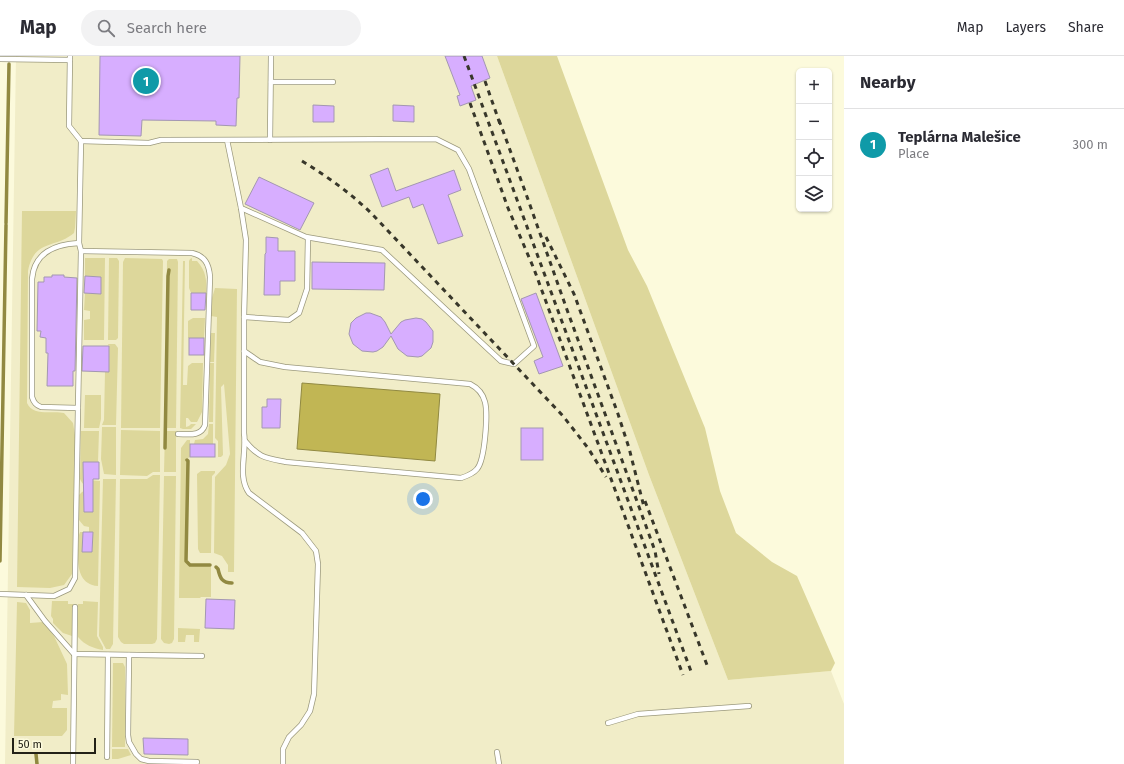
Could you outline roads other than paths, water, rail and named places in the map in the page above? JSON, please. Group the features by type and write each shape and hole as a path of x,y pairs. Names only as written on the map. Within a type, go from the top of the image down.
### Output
{"lane":[{"path":"270,140 271,56"},
{"path":"0,59 70,58 69,126 81,141 79,243 81,251 75,578 69,589 59,594 50,596 0,594"},
{"path":"271,82 333,82"},
{"path":"81,141 149,142 161,140 436,139 458,150 469,169 534,346 514,364 501,362 382,250 308,238 241,208"},
{"path":"227,140 246,240 244,317 244,487 249,493 302,533 316,551 318,564 314,694 310,711 301,725 289,737 283,749 283,764"},
{"path":"244,317 289,320 299,313 307,289 308,238"},
{"path":"78,408 42,407 37,406 33,402 32,279 34,265 43,254 65,244 79,243"},
{"path":"81,251 192,253 198,254 208,264 210,277 205,425 202,432 198,434 178,434"},
{"path":"244,351 252,358 260,362 284,367 470,384 476,387 482,394 486,410 484,454 481,463 477,470 470,475 461,478 286,462 263,457 253,451 245,441"},
{"path":"26,595 45,621 74,654 202,656"},
{"path":"73,764 75,607"},
{"path":"107,757 108,655"},
{"path":"129,655 128,736 132,749 141,759 149,761 197,762"},
{"path":"608,723 638,714 749,706"},
{"path":"497,752 499,764"}],"waterway":[{"path":"6,223 9,64"},
{"path":"0,561 6,225"},
{"path":"165,448 169,270"},
{"path":"187,460 186,561 190,565 210,565"},
{"path":"216,567 222,579 226,582 232,583"},
{"path":"36,754 37,764"}],"railway":[{"path":"464,56 692,674"},
{"path":"485,81 500,124"},
{"path":"470,103 508,208 534,269 683,675"},
{"path":"499,120 655,551 659,574"},
{"path":"302,161 339,186 373,215 563,416 588,448 606,477"},
{"path":"546,237 574,294 618,414 629,448 644,507"},
{"path":"645,501 707,665"}],"place":[{"name":"Teplárna Malešice","path":"146,81"}]}
